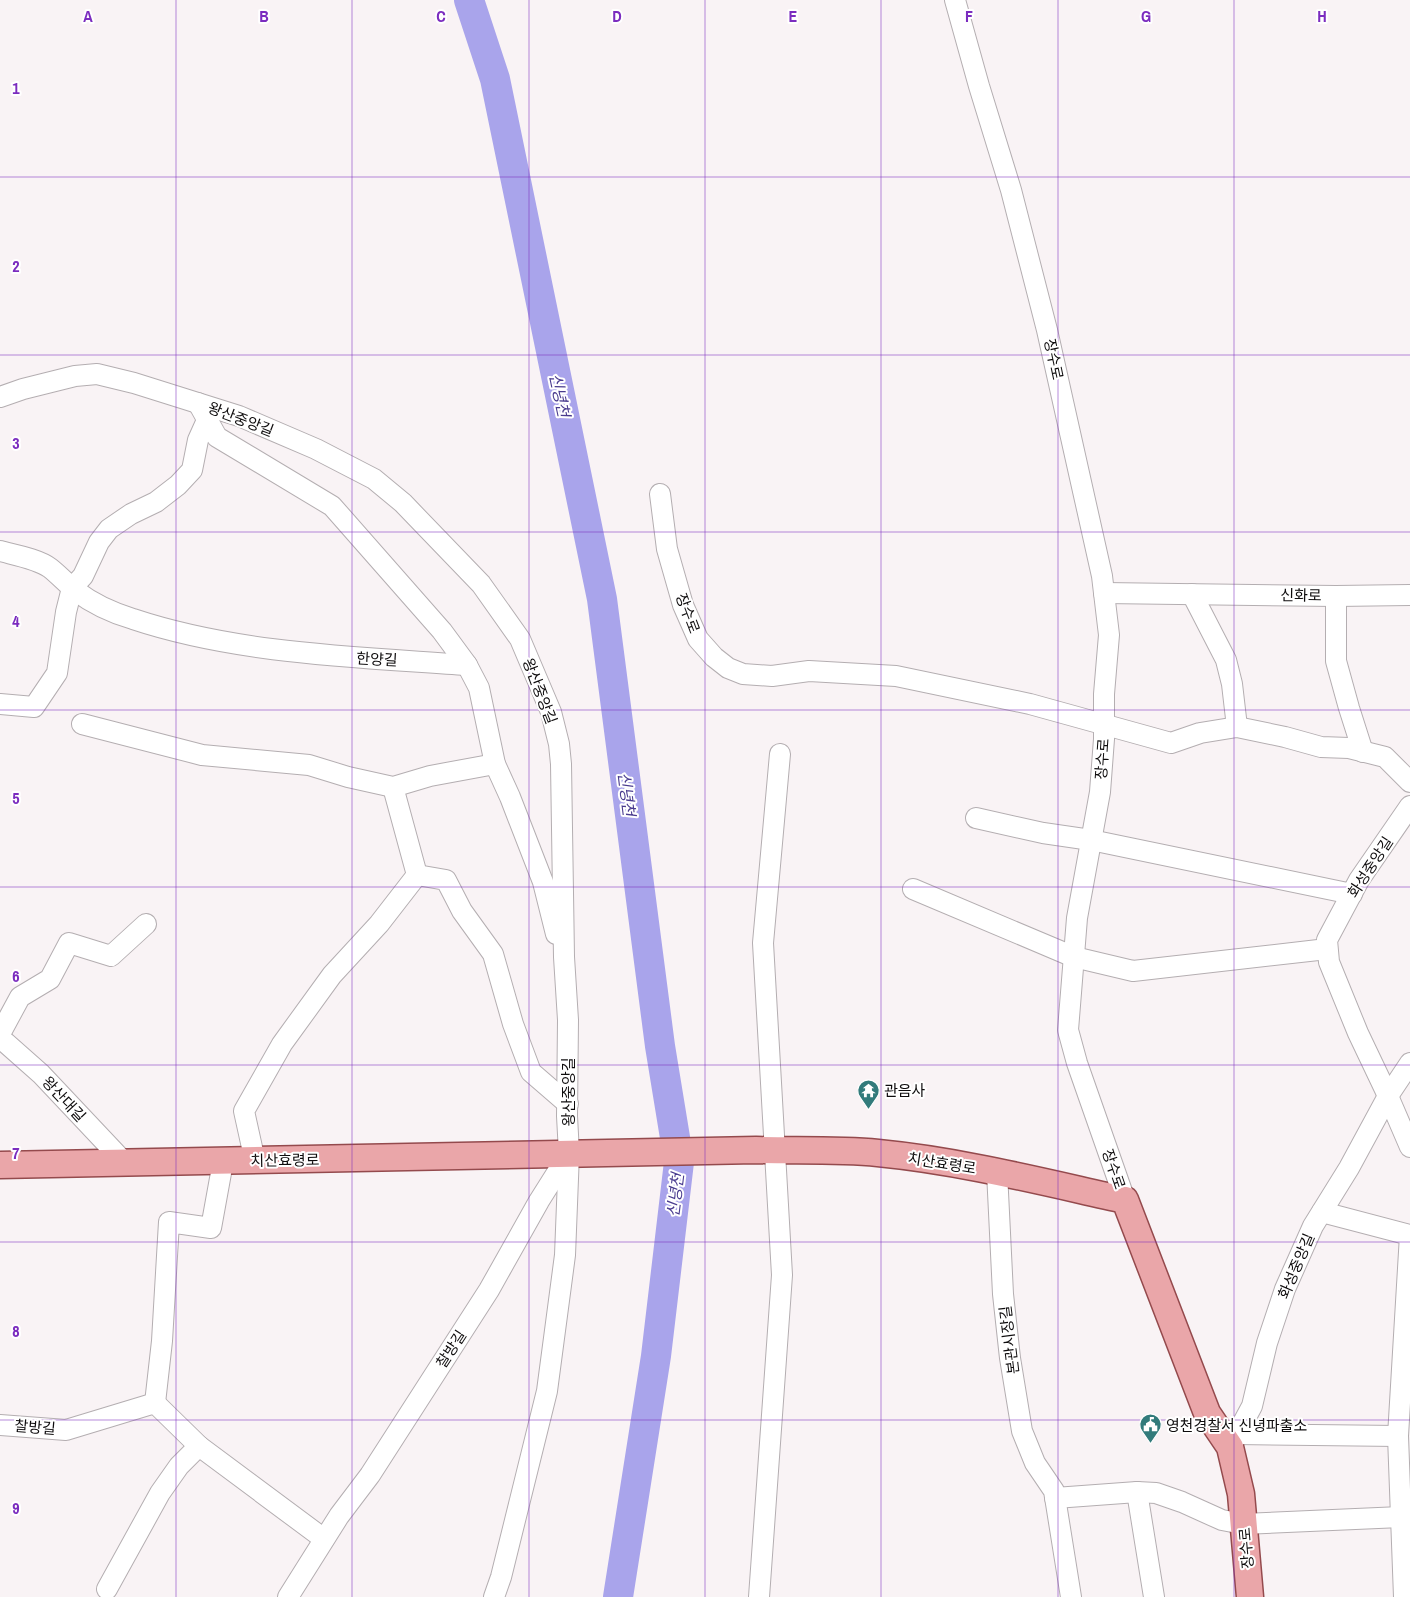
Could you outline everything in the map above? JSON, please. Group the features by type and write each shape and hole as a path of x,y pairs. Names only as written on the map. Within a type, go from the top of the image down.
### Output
{"main road":[{"name":"치산효령로","path":"0,1165 765,1150 877,1153 997,1172 1125,1200"},
{"name":"장수로","path":"1125,1200 1206,1413 1234,1440 1250,1597"}],"street":[{"name":"장수로","path":"955,0 1011,190 1047,330 1102,576 1109,635 1104,694 1100,792 1077,918 1068,1030 1077,1063 1125,1200"},
{"name":"왕산중앙길","path":"0,397 23,389 75,376 97,374 239,416 316,449 374,479 403,503 481,584 520,640 551,712 559,744 561,764 564,957 568,1020 569,1153 566,1255 547,1391 494,1597"},
{"name":"왕산중앙길","path":"198,403 217,436 332,506 442,631 467,665"},
{"path":"0,704 34,707 57,672 66,612 72,588 83,576 108,529 131,514 156,502 178,485 192,470 198,440 207,420"},
{"name":"장수로","path":"660,494 667,549 683,605 698,639 714,657 728,668 743,674 772,676 809,671 896,676 1030,704 1171,743 1200,733 1237,727 1321,747 1349,748 1384,757 1410,782"},
{"name":"한양길","path":"0,551 49,567 72,588 109,612 152,626 206,638 343,657 467,665"},
{"name":"신화로","path":"1104,593 1410,595"},
{"path":"1192,594 1226,660 1232,684 1237,727"},
{"path":"1336,596 1336,661 1363,752"},
{"path":"467,665 479,688 494,764 510,797 543,882 549,910 564,957"},
{"path":"82,724 202,755 309,766 348,778 393,787 430,776 494,764"},
{"path":"759,1597 782,1276 765,1150 762,943 780,754"},
{"path":"393,787 417,876"},
{"name":"화성중앙길","path":"1388,1096 1358,1033 1329,962 1327,940 1359,880 1410,806"},
{"path":"976,818 1352,894"},
{"path":"417,876 446,880 462,911 493,954 513,1024 531,1072 568,1104"},
{"path":"255,1161 244,1111 282,1044 332,975 379,924 417,876"},
{"path":"914,889 1074,957 1133,971 1328,948"},
{"path":"0,1034 20,998 50,979 69,943 111,956 146,924"},
{"name":"왕산대길","path":"0,1040 6,1042 41,1074 124,1162"},
{"name":"화성중앙길","path":"1234,1440 1252,1406 1267,1343 1285,1289 1313,1226 1349,1168 1388,1096 1410,1063"},
{"path":"1388,1096 1410,1147"},
{"name":"찰방길","path":"288,1597 339,1516 370,1475 489,1290 539,1201 569,1153"},
{"path":"223,1162 211,1228 169,1222 162,1341 155,1403 198,1446 324,1539"},
{"name":"본관시장길","path":"997,1172 1003,1294 1010,1358 1022,1431 1035,1463 1054,1491 1071,1597"},
{"path":"1322,1212 1410,1235 1398,1436 1404,1597"},
{"name":"찰방길","path":"0,1425 66,1430 155,1403"},
{"path":"1234,1440 1398,1436"},
{"path":"107,1589 160,1493 179,1466 198,1446"},
{"path":"1137,1492 1154,1597"},
{"path":"1055,1498 1137,1492 1156,1494 1182,1502 1222,1520 1243,1524 1401,1517"}],"waterway":[{"name":"신녕천","path":"469,0 495,79 602,599 660,1046 679,1162 656,1356 618,1597"}],"place":[{"name":"관음사","path":"868,1109"},
{"name":"영천경찰서 신녕파출소","path":"1150,1444"}]}
